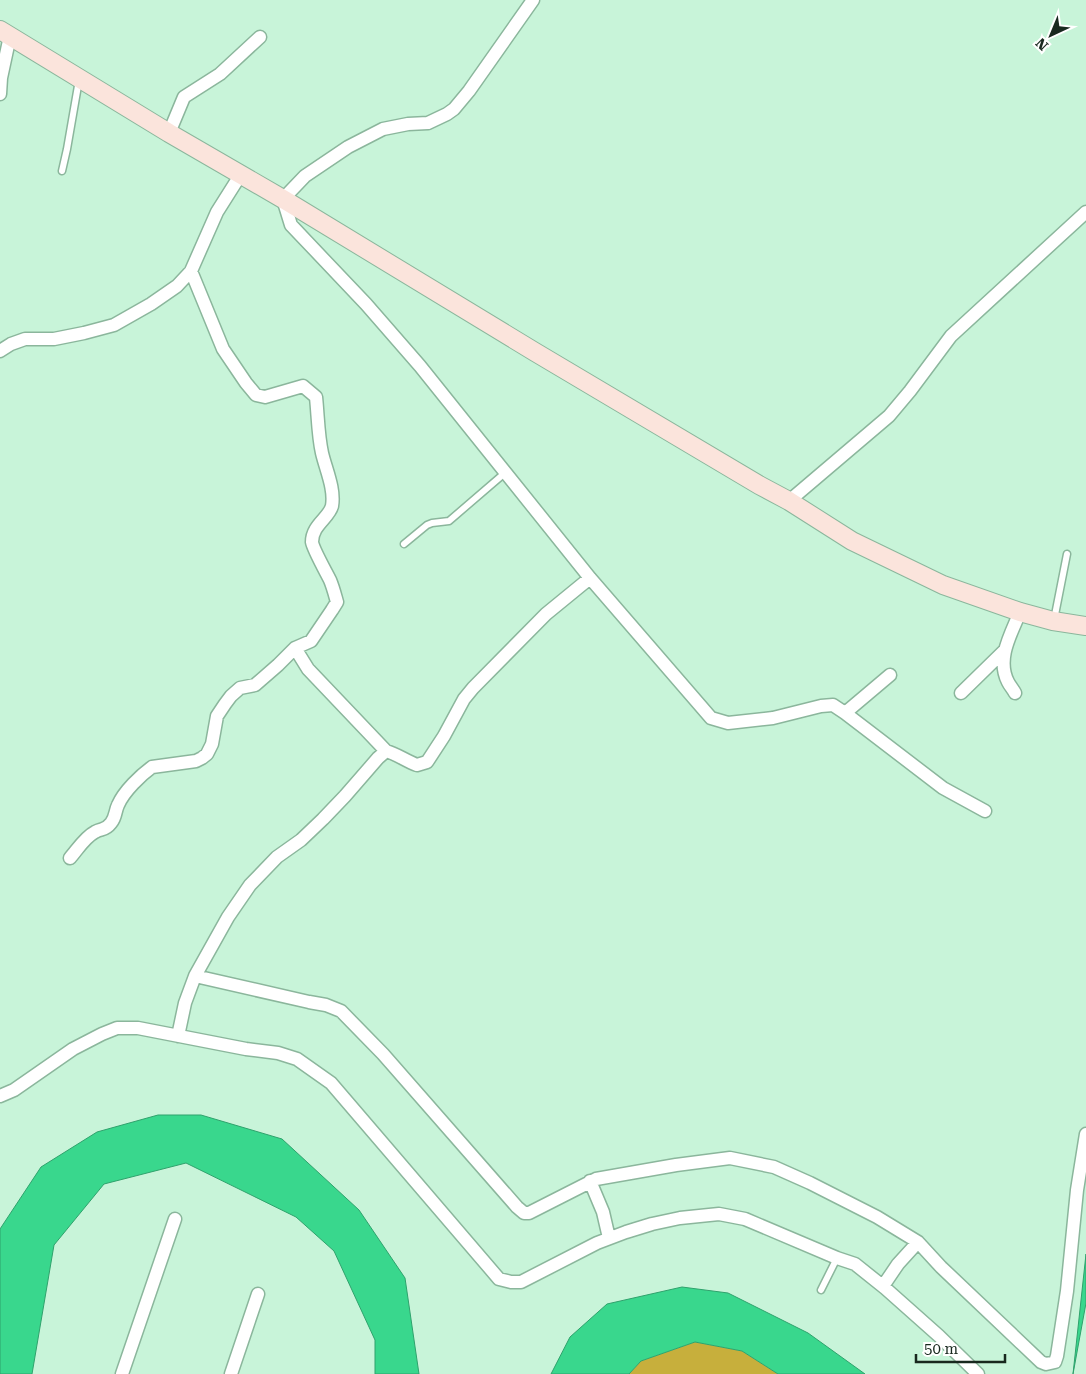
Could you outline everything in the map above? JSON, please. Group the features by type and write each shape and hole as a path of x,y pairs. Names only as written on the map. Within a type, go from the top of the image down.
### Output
{"main road":[{"path":"5,33 535,352 789,501 852,541 943,586 1020,612 1054,621 1086,626"}],"street":[{"path":"533,0 469,91 454,109 428,123 408,124 383,129 348,147 305,176 283,199 291,225 372,311 420,366 590,578 711,718 728,723 772,718 821,706 833,706 845,712 943,788 985,811"},
{"path":"0,94 5,33"},
{"path":"169,133 184,97 220,74 260,37"},
{"path":"0,351 11,344 25,339 54,339 114,325 157,300 176,286 191,271 217,212 241,174"},
{"path":"789,501 889,416 951,336 1086,212"},
{"path":"70,858 86,839 95,832 105,829 112,822 118,804 138,778 152,767 196,760 207,754 212,744 217,716 225,704 240,688 255,685 295,648 310,641 336,602 331,582 312,543 314,532 319,523 332,507 331,489 318,430 316,397 303,386 265,397 256,396 222,349 191,271"},
{"path":"295,648 313,674 386,751 417,765 427,762 472,688 546,614 590,578"},
{"path":"1015,692 1008,682 1004,658 1005,650 1020,612"},
{"path":"961,693 1005,650"},
{"path":"845,712 890,675"},
{"path":"178,1036 185,1003 195,976 228,917 250,885 277,857 302,840 386,751"},
{"path":"195,976 326,1005 341,1011 383,1054 524,1213 529,1213 591,1185 596,1179 730,1158 774,1167 877,1217 941,1267 1041,1362 1046,1364 1055,1362 1057,1356 1067,1291 1077,1190 1086,1134"},
{"path":"0,1096 14,1090 73,1049 117,1028 138,1028 246,1050 278,1053 297,1059 331,1083 499,1279 521,1282 609,1238 652,1224 680,1218 719,1214 745,1219 855,1264 883,1286 939,1336 978,1374"},
{"path":"591,1185 602,1210 609,1238"},
{"path":"122,1374 175,1219"},
{"path":"883,1286 898,1264 915,1246"},
{"path":"231,1374 258,1294"}],"lane":[{"path":"62,171 79,78"},
{"path":"404,544 427,525 449,521 506,472"},
{"path":"1054,621 1067,554"},
{"path":"821,1290 837,1258"}],"shaded area":[{"path":"158,1115 201,1115 282,1139 359,1210 405,1278 419,1374 375,1374 375,1340 334,1251 296,1217 186,1163 104,1184 54,1245 32,1374 0,1374 0,1229 41,1167 97,1132"},
{"path":"1086,1254 1086,1303 1073,1374"},
{"path":"682,1287 728,1293 808,1333 865,1374 778,1374 742,1351 695,1342 641,1361 629,1374 551,1374 570,1337 607,1304"},
{"path":"695,1342 742,1351 778,1374 629,1374 641,1361"}]}
